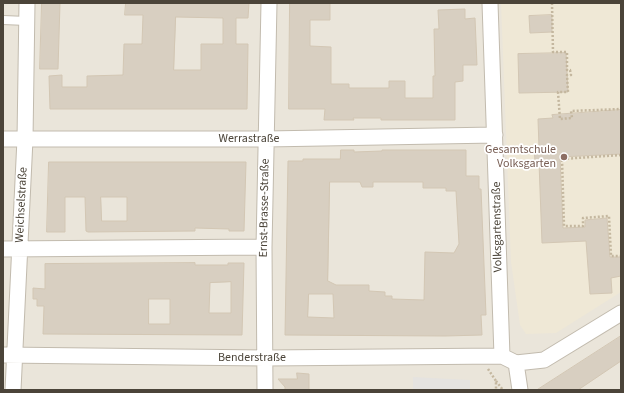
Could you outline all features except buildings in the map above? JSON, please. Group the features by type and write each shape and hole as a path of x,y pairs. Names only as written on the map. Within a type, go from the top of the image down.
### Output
{"street":[{"name":"Weichselstraße","path":"13,390 9,355 19,249 25,138 28,3"},
{"name":"Ernst-Brasse-Straße","path":"265,390 264,247 269,3"},
{"name":"Volksgartenstraße","path":"490,3 502,356"},
{"name":"Werrastraße","path":"3,139 266,139 495,135"},
{"path":"3,249 264,247"},
{"path":"502,356 516,363 544,360 621,313"},
{"name":"Benderstraße","path":"9,355 265,358 502,356"},
{"path":"516,363 520,390"}],"lane":[{"path":"3,20 27,21"}],"path":[{"path":"552,3 552,52 567,52 567,70 570,70 571,74 567,75 568,92 558,92 560,119 572,118 571,111 621,109"},
{"path":"621,155 562,159 564,226 583,226 583,218 609,216 611,256 621,256"},
{"path":"480,356 503,390"},
{"path":"496,381 496,390"}],"shaded area":[{"path":"3,3 621,3 621,390 3,390"},
{"name":"Gesamtschule Volksgarten","path":"501,3 621,3 621,292 556,333 526,334 520,325 511,262"},
{"path":"413,377 470,380 470,390 413,390"}],"place":[{"name":"Gesamtschule Volksgarten","path":"564,157"}]}
